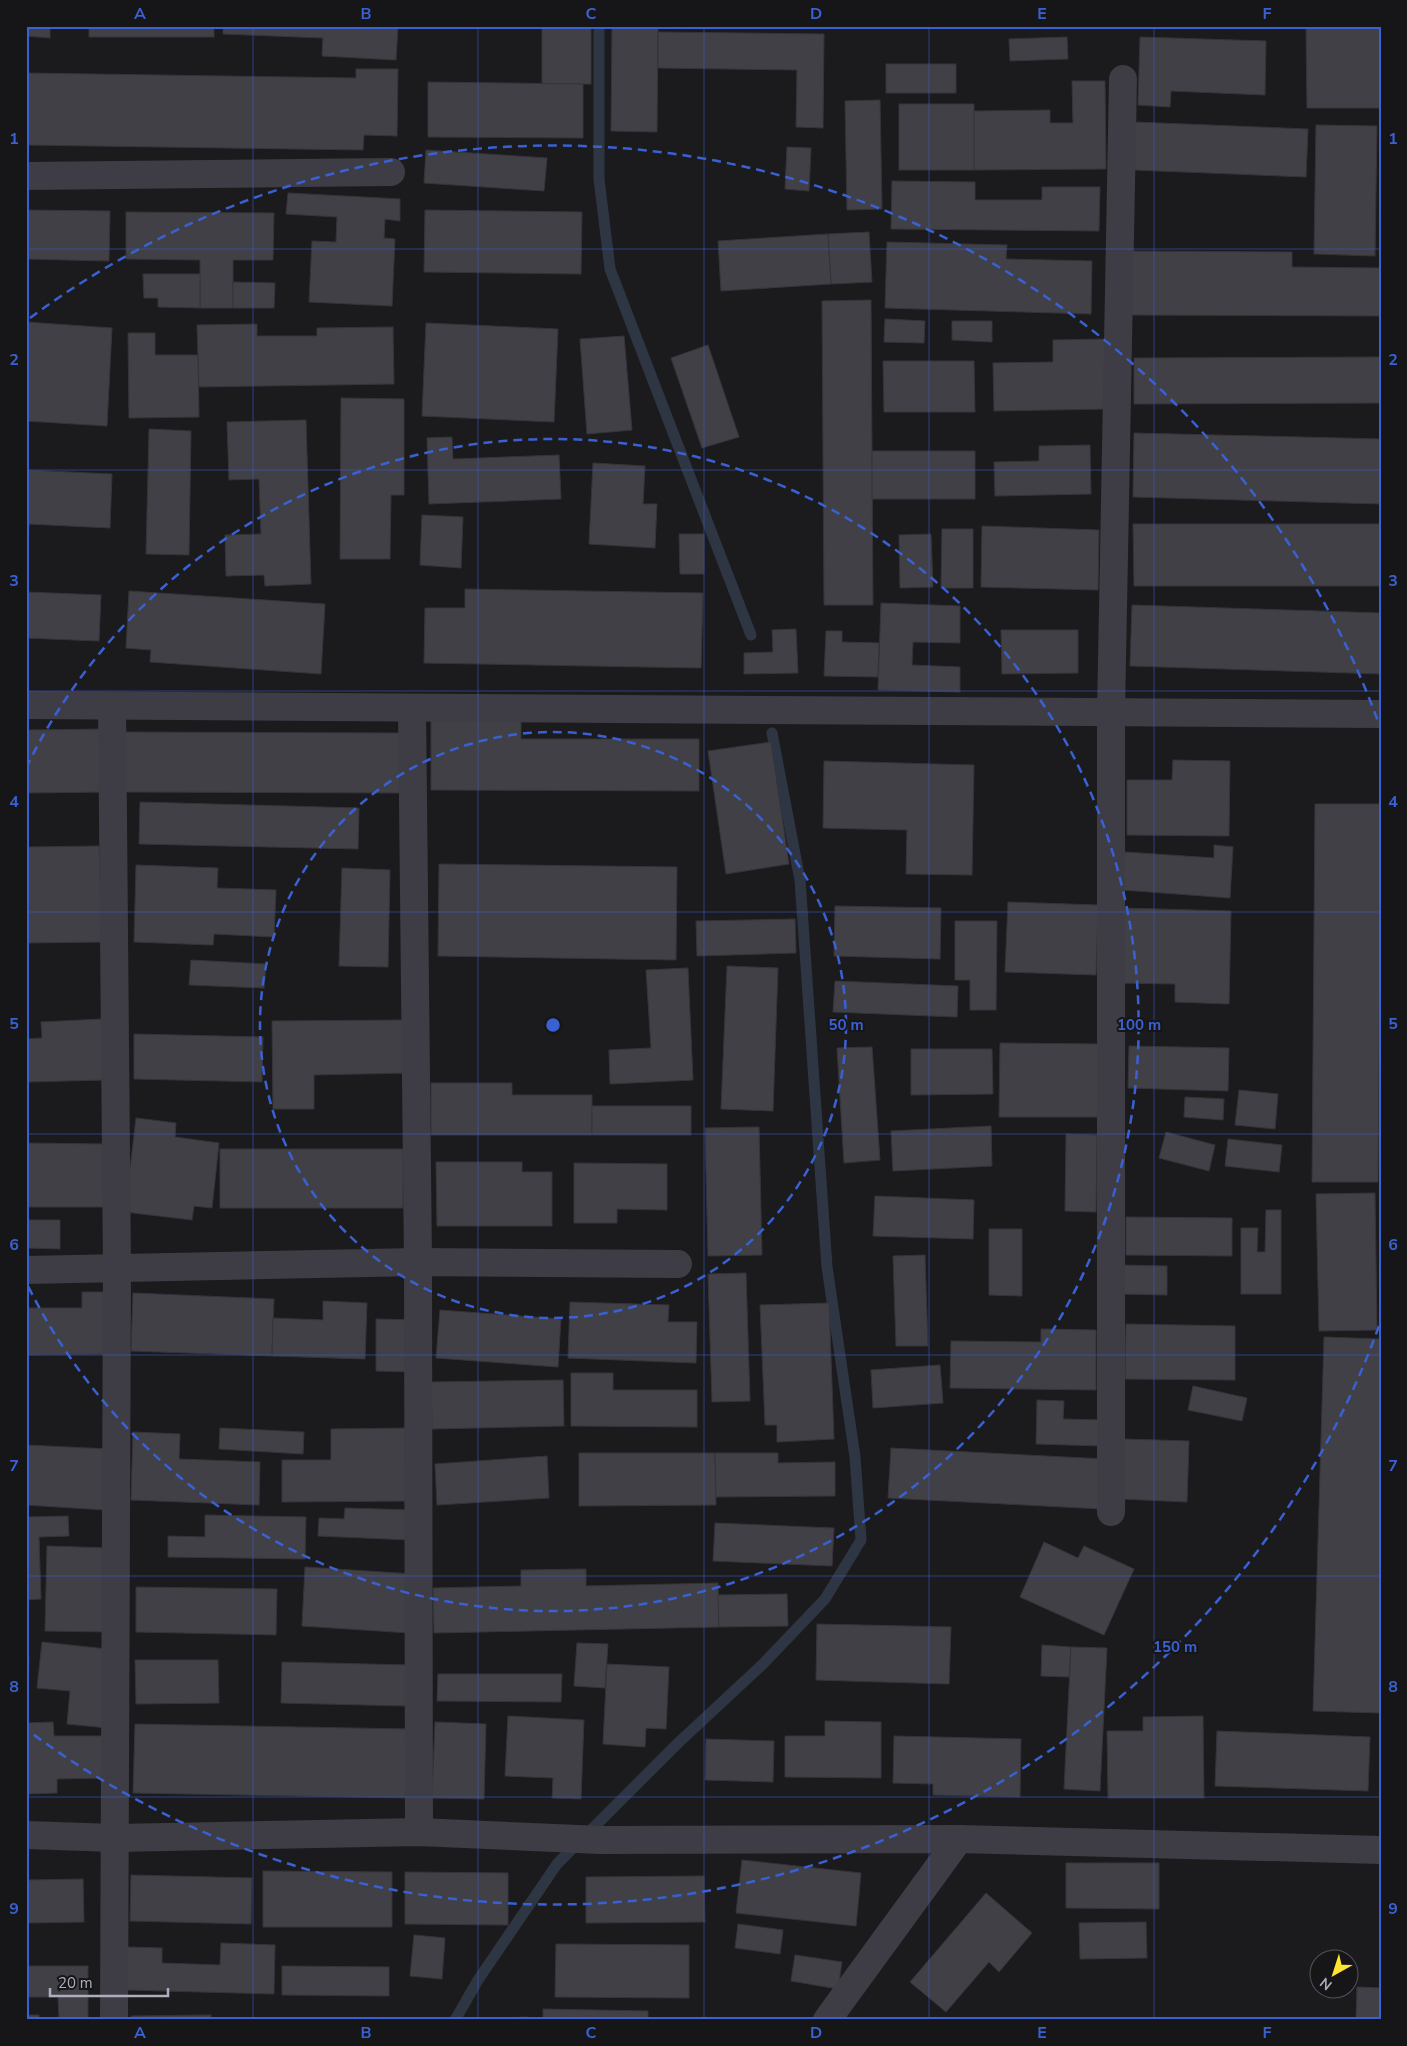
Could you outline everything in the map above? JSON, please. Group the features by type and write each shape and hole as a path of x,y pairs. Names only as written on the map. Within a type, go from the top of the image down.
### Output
{"street":[{"path":"1111,1512 1111,713 1123,79"},
{"path":"26,176 391,172"},
{"path":"26,705 412,710 757,709 1381,714"},
{"path":"112,706 117,1270 114,2020"},
{"path":"412,710 418,1262 419,1832"},
{"path":"26,1270 117,1270 418,1262 678,1264"},
{"path":"26,1835 115,1838 419,1832 601,1840 959,1838 1381,1850"},
{"path":"827,2020 959,1838"}],"building":[{"path":"26,26 50,26 50,38 26,36"},
{"path":"89,26 214,26 214,37 89,37"},
{"path":"223,26 398,26 396,60 322,56 323,38 223,34"},
{"path":"542,26 591,26 591,84 542,84"},
{"path":"612,26 658,26 657,132 611,131"},
{"path":"1306,26 1381,26 1381,108 1307,108"},
{"path":"658,32 824,34 823,128 796,127 797,70 658,68"},
{"path":"1067,37 1068,59 1010,61 1009,39"},
{"path":"1140,37 1266,41 1265,95 1171,91 1170,107 1138,105"},
{"path":"886,64 956,64 956,93 886,93"},
{"path":"356,69 398,69 397,136 364,135 363,150 26,145 26,73 356,78"},
{"path":"1072,81 1105,81 1106,169 974,170 974,111 1050,110 1050,123 1073,123"},
{"path":"428,82 583,84 583,138 428,137"},
{"path":"880,100 882,209 847,210 845,101"},
{"path":"899,104 974,104 974,170 899,170"},
{"path":"1135,122 1308,129 1306,177 1134,170"},
{"path":"1316,125 1377,126 1375,256 1314,254"},
{"path":"787,147 811,148 809,191 785,189"},
{"path":"426,150 547,158 544,191 424,183"},
{"path":"892,181 975,182 975,200 1042,200 1042,187 1100,187 1099,231 891,229"},
{"path":"288,193 400,199 400,221 385,219 384,238 395,239 392,306 309,302 312,241 336,242 337,217 286,214"},
{"path":"26,210 110,211 109,261 26,259"},
{"path":"425,210 582,212 581,274 424,272"},
{"path":"126,212 274,213 273,260 233,260 233,308 200,308 200,260 126,259"},
{"path":"869,232 872,282 831,284 828,234"},
{"path":"828,234 831,284 721,291 718,241"},
{"path":"887,242 1007,245 1006,259 1092,261 1091,314 885,308"},
{"path":"1130,251 1292,252 1292,267 1381,268 1381,316 1130,315"},
{"path":"143,274 200,274 200,308 158,307 158,298 144,298"},
{"path":"233,282 275,283 274,308 233,308"},
{"path":"871,300 873,605 824,605 822,301"},
{"path":"885,319 925,321 924,343 884,342"},
{"path":"952,321 992,321 992,342 952,340"},
{"path":"26,322 112,328 107,426 26,421"},
{"path":"426,323 558,329 554,422 422,416"},
{"path":"257,324 257,336 317,336 317,328 393,327 394,384 199,387 197,325"},
{"path":"128,333 155,333 155,355 198,355 199,417 129,418"},
{"path":"624,336 632,430 587,434 580,339"},
{"path":"1106,339 1108,409 994,411 993,363 1053,362 1053,340"},
{"path":"708,345 739,437 702,448 671,358"},
{"path":"1381,357 1381,403 1134,404 1134,358"},
{"path":"883,361 974,361 975,412 884,412"},
{"path":"341,398 404,399 404,495 391,495 390,559 340,559"},
{"path":"306,420 311,584 265,586 264,575 226,576 225,535 261,534 259,479 229,480 227,422"},
{"path":"149,429 191,431 189,555 146,554"},
{"path":"1134,433 1381,439 1381,504 1133,497"},
{"path":"452,437 453,459 559,455 561,499 429,504 427,438"},
{"path":"1090,445 1091,494 995,496 994,462 1039,461 1039,446"},
{"path":"872,451 975,451 975,499 872,499"},
{"path":"593,463 645,466 643,504 657,504 655,548 589,544"},
{"path":"26,470 112,474 110,528 29,524 28,546 26,546"},
{"path":"422,515 463,517 461,568 420,565"},
{"path":"1133,524 1381,524 1381,586 1134,586"},
{"path":"982,526 1099,530 1098,590 981,587"},
{"path":"942,529 973,529 973,588 941,588"},
{"path":"679,534 704,534 704,574 680,574"},
{"path":"931,534 933,587 900,588 899,535"},
{"path":"465,589 703,593 701,668 424,663 425,608 465,608"},
{"path":"129,591 325,604 321,674 150,662 151,650 126,648"},
{"path":"26,592 101,595 99,641 26,638"},
{"path":"881,603 960,606 960,643 913,642 912,665 960,667 960,692 878,690"},
{"path":"1132,605 1381,613 1381,674 1130,666"},
{"path":"796,629 798,673 744,674 744,653 773,652 772,630"},
{"path":"1001,630 1078,630 1078,673 1002,674"},
{"path":"826,631 842,631 842,642 879,643 878,677 824,676"},
{"path":"431,720 521,720 521,739 699,739 699,791 431,790"},
{"path":"106,729 107,792 26,793 26,730"},
{"path":"124,732 401,733 401,793 124,792"},
{"path":"771,742 789,864 726,874 708,751"},
{"path":"1173,760 1230,761 1229,836 1127,835 1127,780 1172,780"},
{"path":"824,761 974,765 972,875 906,874 907,830 823,828"},
{"path":"140,802 359,808 358,849 139,844"},
{"path":"1315,804 1381,804 1378,1182 1312,1182"},
{"path":"1214,845 1233,847 1230,898 1123,890 1125,852 1214,858"},
{"path":"99,846 102,942 26,943 26,847"},
{"path":"439,864 677,867 676,960 438,956"},
{"path":"136,865 218,868 217,888 276,890 274,937 214,934 213,945 134,942"},
{"path":"342,868 390,870 388,967 339,966"},
{"path":"1008,902 1098,905 1096,975 1005,972"},
{"path":"835,906 941,908 940,959 834,956"},
{"path":"1121,908 1231,911 1229,1004 1175,1002 1175,984 1119,983"},
{"path":"795,919 796,953 697,956 696,921"},
{"path":"955,921 997,921 996,1010 970,1010 970,980 955,980"},
{"path":"191,960 266,964 264,988 189,985"},
{"path":"727,966 778,968 773,1111 721,1109"},
{"path":"688,968 693,1080 610,1084 609,1050 651,1048 646,970"},
{"path":"835,981 958,986 957,1017 833,1012"},
{"path":"102,1019 105,1080 26,1082 26,1039 42,1038 41,1022"},
{"path":"405,1020 406,1073 314,1075 314,1109 273,1109 272,1021"},
{"path":"134,1034 263,1037 262,1082 134,1079"},
{"path":"1000,1043 1101,1044 1100,1117 999,1117"},
{"path":"1129,1046 1229,1048 1228,1091 1128,1088"},
{"path":"872,1047 880,1160 844,1163 837,1048"},
{"path":"911,1049 992,1049 993,1094 911,1095"},
{"path":"431,1083 512,1083 512,1095 592,1095 592,1135 431,1135"},
{"path":"1239,1090 1278,1094 1275,1129 1235,1125"},
{"path":"1185,1097 1224,1099 1223,1120 1184,1117"},
{"path":"592,1106 691,1106 691,1135 592,1135"},
{"path":"136,1118 176,1123 175,1137 219,1143 212,1208 194,1206 192,1220 125,1212"},
{"path":"991,1126 992,1166 893,1171 891,1131"},
{"path":"759,1127 762,1255 708,1256 705,1128"},
{"path":"1166,1132 1215,1145 1209,1171 1159,1158"},
{"path":"1066,1134 1097,1135 1096,1212 1065,1211"},
{"path":"1228,1139 1282,1145 1279,1172 1225,1166"},
{"path":"26,1143 105,1144 105,1207 26,1207"},
{"path":"220,1149 403,1149 403,1208 220,1208"},
{"path":"436,1162 522,1162 522,1172 552,1172 552,1226 437,1226"},
{"path":"574,1163 667,1164 667,1210 617,1209 617,1223 574,1223"},
{"path":"1375,1193 1377,1330 1319,1331 1316,1194"},
{"path":"875,1196 974,1200 973,1239 873,1236"},
{"path":"1266,1210 1281,1210 1281,1294 1241,1294 1241,1228 1258,1228 1257,1252 1265,1252"},
{"path":"1126,1217 1232,1218 1232,1256 1126,1255"},
{"path":"26,1220 60,1220 60,1249 26,1248"},
{"path":"989,1229 1022,1229 1022,1296 989,1295"},
{"path":"925,1255 928,1346 896,1346 893,1256"},
{"path":"1121,1265 1167,1266 1167,1295 1121,1294"},
{"path":"746,1273 750,1401 712,1402 708,1274"},
{"path":"82,1292 106,1292 108,1354 26,1355 26,1308 82,1308"},
{"path":"133,1293 274,1299 272,1356 131,1351"},
{"path":"323,1301 367,1303 365,1359 272,1356 273,1318 323,1320"},
{"path":"570,1302 669,1305 668,1322 697,1322 696,1363 568,1358"},
{"path":"829,1303 834,1439 777,1442 777,1425 765,1425 760,1305"},
{"path":"440,1310 561,1319 558,1367 436,1358"},
{"path":"376,1319 414,1320 413,1372 376,1371"},
{"path":"1126,1324 1235,1326 1235,1380 1125,1379"},
{"path":"1041,1329 1096,1330 1096,1390 950,1388 951,1341 1041,1342"},
{"path":"1324,1337 1381,1339 1380,1713 1313,1711"},
{"path":"940,1365 943,1403 873,1408 871,1370"},
{"path":"571,1373 613,1373 613,1390 697,1390 697,1427 571,1426"},
{"path":"563,1380 564,1426 432,1429 431,1382"},
{"path":"1193,1386 1247,1398 1242,1421 1188,1410"},
{"path":"1037,1400 1064,1401 1063,1419 1102,1420 1101,1446 1036,1444"},
{"path":"220,1428 304,1432 303,1454 219,1449"},
{"path":"410,1428 412,1501 282,1502 282,1460 331,1460 331,1429"},
{"path":"133,1432 180,1434 179,1459 260,1462 259,1505 131,1500"},
{"path":"1124,1439 1189,1441 1187,1502 1122,1499"},
{"path":"26,1445 109,1449 106,1510 26,1505"},
{"path":"891,1448 1104,1459 1102,1509 888,1498"},
{"path":"579,1453 715,1453 716,1505 579,1506"},
{"path":"715,1453 778,1453 778,1463 835,1462 835,1496 716,1497"},
{"path":"547,1456 549,1498 437,1505 435,1464"},
{"path":"345,1508 412,1510 411,1540 318,1536 319,1518 344,1519"},
{"path":"205,1515 306,1517 305,1559 168,1557 168,1536 205,1537"},
{"path":"68,1516 69,1536 39,1537 41,1599 26,1600 26,1517"},
{"path":"715,1523 834,1528 832,1566 713,1561"},
{"path":"1044,1542 1078,1558 1084,1546 1134,1569 1104,1635 1020,1597"},
{"path":"47,1546 110,1548 108,1632 45,1631"},
{"path":"305,1567 413,1574 410,1633 302,1626"},
{"path":"586,1569 586,1586 718,1583 719,1627 434,1633 433,1588 521,1586 521,1570"},
{"path":"136,1587 277,1589 276,1635 136,1632"},
{"path":"787,1594 788,1626 719,1627 718,1595"},
{"path":"817,1624 951,1627 949,1684 816,1680"},
{"path":"42,1642 116,1650 108,1728 67,1724 70,1691 37,1688"},
{"path":"577,1643 608,1644 605,1688 574,1686"},
{"path":"1042,1645 1071,1647 1069,1677 1041,1676"},
{"path":"1071,1647 1107,1648 1100,1791 1064,1789"},
{"path":"26,1657 29,1657 28,1686 26,1686"},
{"path":"135,1660 218,1660 219,1703 136,1704"},
{"path":"282,1662 409,1665 408,1706 281,1703"},
{"path":"607,1664 669,1667 666,1729 646,1728 645,1747 603,1744"},
{"path":"438,1674 562,1674 561,1702 437,1701"},
{"path":"508,1716 584,1720 581,1799 552,1798 553,1778 505,1776"},
{"path":"1203,1716 1204,1798 1108,1798 1107,1731 1143,1731 1143,1717"},
{"path":"825,1721 881,1722 881,1778 785,1777 785,1736 825,1736"},
{"path":"53,1722 54,1736 104,1736 105,1778 57,1779 57,1793 26,1794 26,1723"},
{"path":"435,1722 486,1724 484,1799 432,1798"},
{"path":"135,1724 408,1729 407,1798 133,1793"},
{"path":"1217,1731 1370,1737 1368,1791 1215,1786"},
{"path":"894,1736 1021,1739 1020,1797 933,1795 933,1784 893,1783"},
{"path":"706,1739 774,1741 773,1782 705,1780"},
{"path":"742,1860 861,1873 856,1926 736,1913"},
{"path":"1066,1863 1159,1863 1159,1909 1066,1908"},
{"path":"263,1871 392,1872 392,1927 263,1927"},
{"path":"405,1872 508,1873 508,1925 405,1924"},
{"path":"131,1875 252,1878 251,1924 130,1921"},
{"path":"704,1876 705,1922 586,1923 586,1877"},
{"path":"83,1879 84,1922 26,1923 26,1880"},
{"path":"986,1893 1032,1933 999,1972 989,1962 946,2012 910,1982"},
{"path":"1146,1922 1147,1958 1080,1959 1079,1923"},
{"path":"738,1924 783,1930 780,1954 735,1948"},
{"path":"414,1935 445,1938 442,1979 410,1976"},
{"path":"221,1943 275,1945 274,1994 126,1990 127,1947 162,1948 162,1963 220,1965"},
{"path":"556,1944 689,1945 689,1998 555,1997"},
{"path":"795,1955 842,1962 838,1989 791,1981"},
{"path":"26,1966 88,1966 88,2018 59,2018 58,1997 26,1997"},
{"path":"282,1966 389,1967 389,1996 282,1995"},
{"path":"1360,1987 1381,1988 1381,2020 1356,2020 1357,1998 1360,1998"},
{"path":"543,2009 648,2011 648,2020 543,2020"},
{"path":"26,2015 39,2015 39,2020 26,2020"},
{"path":"211,2015 211,2020 131,2020 131,2016"},
{"path":"528,2017 528,2020 469,2020 469,2019"}],"waterway":[{"path":"599,26 599,179 610,269 751,635"},
{"path":"455,2020 478,1980 557,1864 677,1744 763,1664 825,1599 861,1540 855,1457 827,1267 800,880 772,733"}]}
